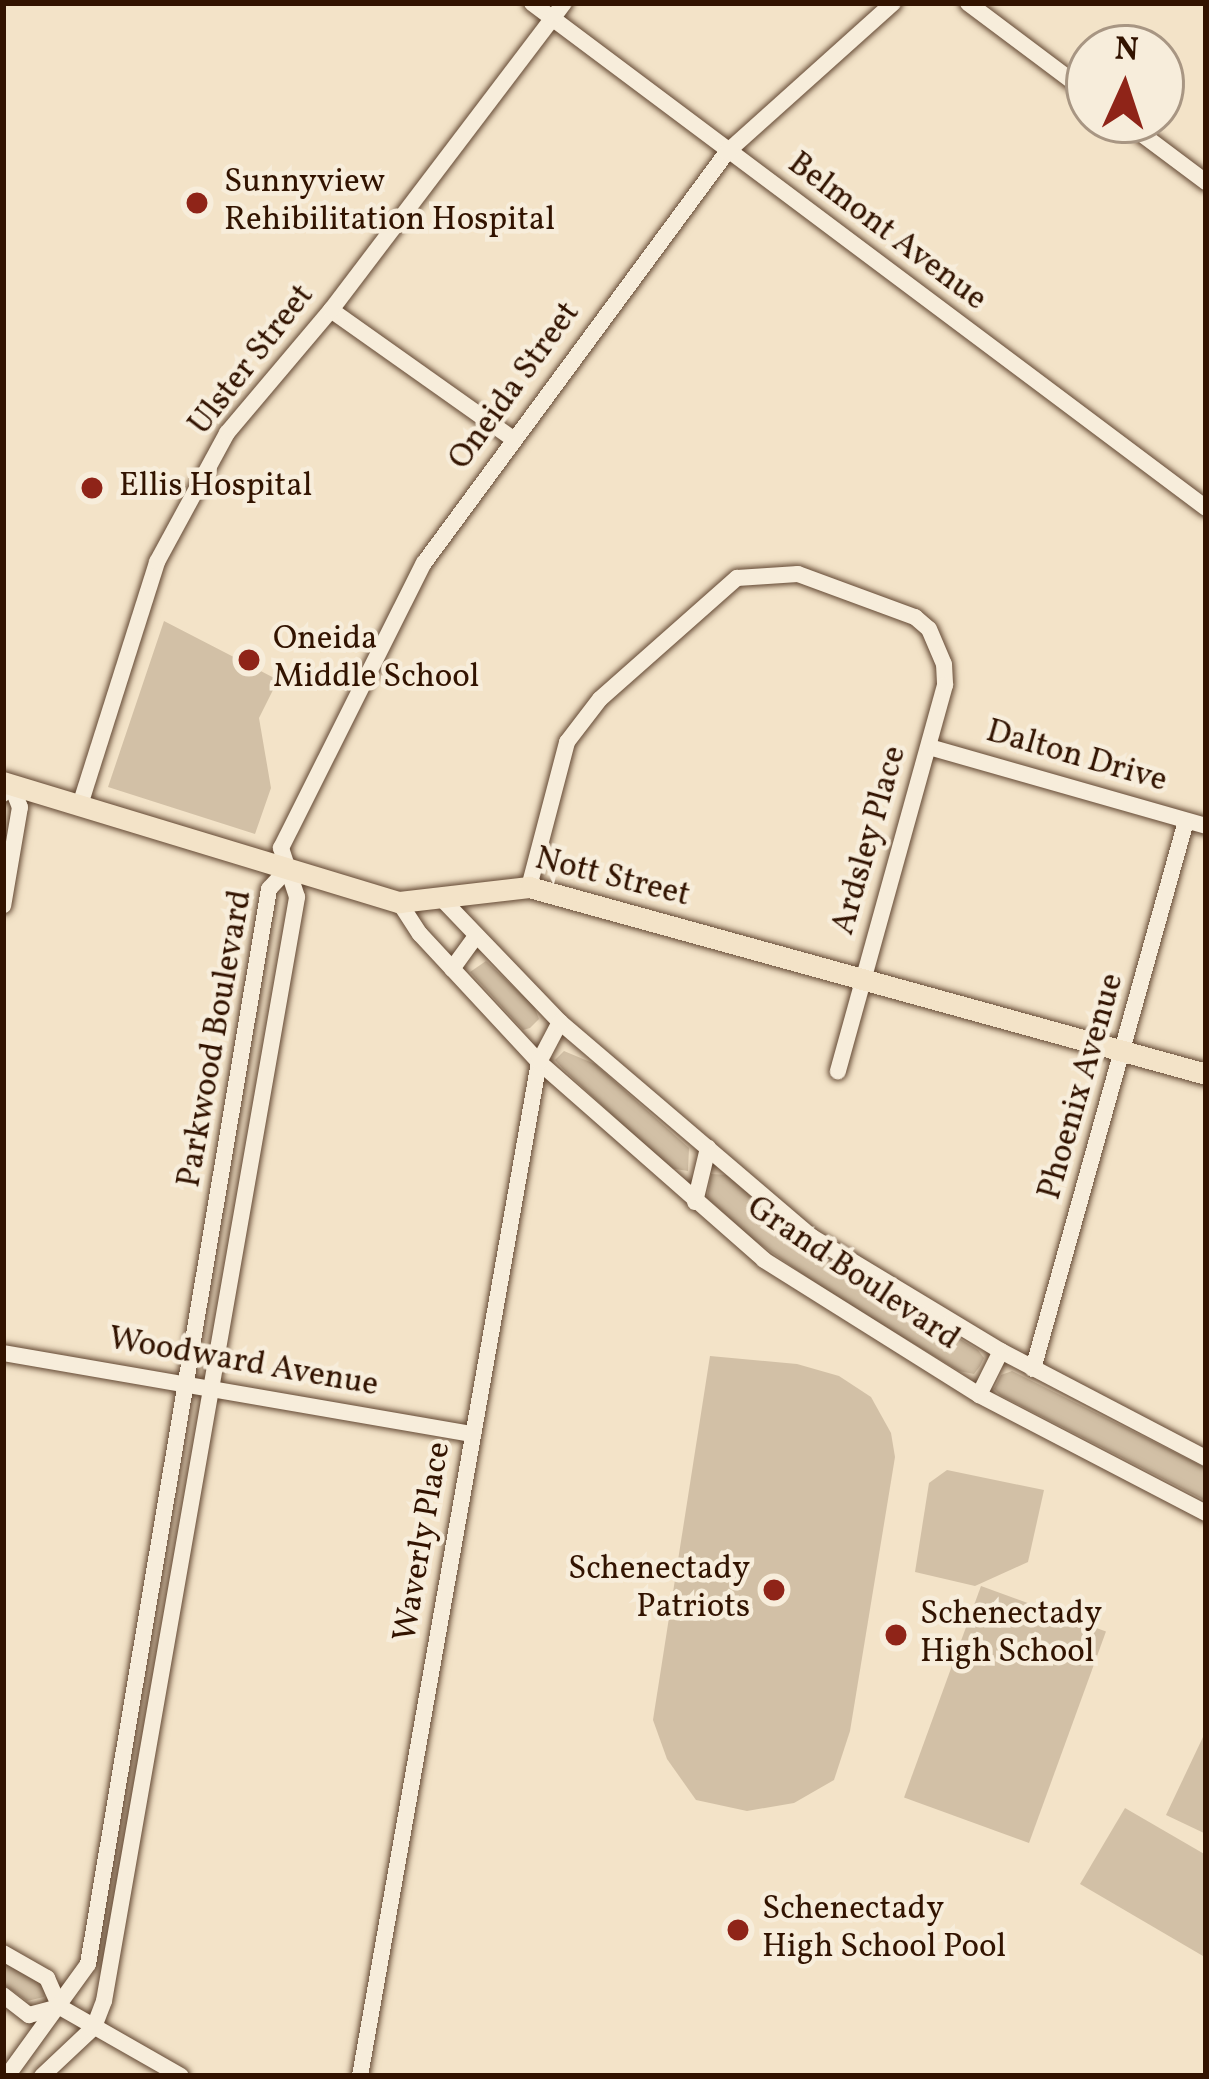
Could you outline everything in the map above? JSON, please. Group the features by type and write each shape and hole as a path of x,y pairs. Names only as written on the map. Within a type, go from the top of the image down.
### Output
{"main road":[{"name":"Nott Street","path":"6,787 399,902 529,887 1206,1074"}],"street":[{"name":"Belmont Avenue","path":"532,3 557,10 728,152 1206,508"},
{"name":"Oneida Street","path":"287,870 281,848 424,562 728,152 893,3"},
{"path":"968,3 1065,76"},
{"name":"Ulster Street","path":"80,805 157,562 227,433 331,310 557,10"},
{"path":"1155,144 1206,182"},
{"path":"331,310 513,439"},
{"name":"Ardsley Place","path":"529,887 566,742 601,699 737,578 797,574 915,617 929,629 944,664 945,685 838,1071"},
{"name":"Dalton Drive","path":"929,748 1206,826"},
{"path":"3,906 20,807 6,787"},
{"name":"Phoenix Avenue","path":"1033,1369 1186,821"},
{"name":"Parkwood Boulevard","path":"7,2076 88,1964 269,889 287,870 298,898 104,2001 94,2026"},
{"name":"Grand Boulevard","path":"441,898 560,1022 812,1238 1033,1369 1206,1458"},
{"name":"Grand Boulevard","path":"399,902 452,969 539,1062 764,1260 979,1395 1206,1513"},
{"path":"452,969 476,936"},
{"name":"Waverly Place","path":"360,2076 539,1062 560,1022"},
{"name":"Grand Boulevard","path":"694,1202 707,1148"},
{"name":"Grand Boulevard","path":"979,1395 1001,1351"},
{"name":"Woodward Avenue","path":"3,1353 473,1434"},
{"path":"3,1953 47,1978 60,2007 182,2076"},
{"path":"3,1995 29,2015 60,2007"},
{"path":"42,2076 94,2026"}],"shaded area":[{"path":"164,621 278,680 259,718 271,788 255,834 108,787"},
{"path":"486,961 534,1006 539,1019 530,1028 523,1030 470,972"},
{"path":"564,1051 595,1064 689,1148 688,1171 669,1168 562,1068 555,1060"},
{"path":"711,1174 729,1175 815,1249 978,1350 984,1358 980,1366 974,1374 959,1371 831,1294 754,1240 707,1198"},
{"path":"710,1356 797,1364 839,1376 871,1397 891,1433 895,1457 850,1731 834,1780 794,1803 747,1811 696,1800 667,1759 653,1720"},
{"path":"1012,1371 1206,1468 1206,1501 1000,1395 994,1389 1001,1375"},
{"path":"947,1470 1044,1490 1028,1562 975,1586 915,1572 929,1483"},
{"path":"981,1586 1106,1631 1029,1843 904,1797"},
{"path":"1206,1738 1206,1834 1166,1815"},
{"path":"1125,1808 1206,1855 1203,1956 1080,1884"},
{"path":"3,1960 47,1988 44,1997 27,2001 3,1984"}],"place":[{"name":"Sunnyview Rehibilitation Hospital","path":"197,203"},
{"name":"Ellis Hospital","path":"92,488"},
{"name":"Oneida Middle School","path":"249,660"},
{"name":"Schenectady Patriots","path":"774,1590"},
{"name":"Schenectady High School","path":"896,1635"},
{"name":"Schenectady High School Pool","path":"738,1930"}]}
